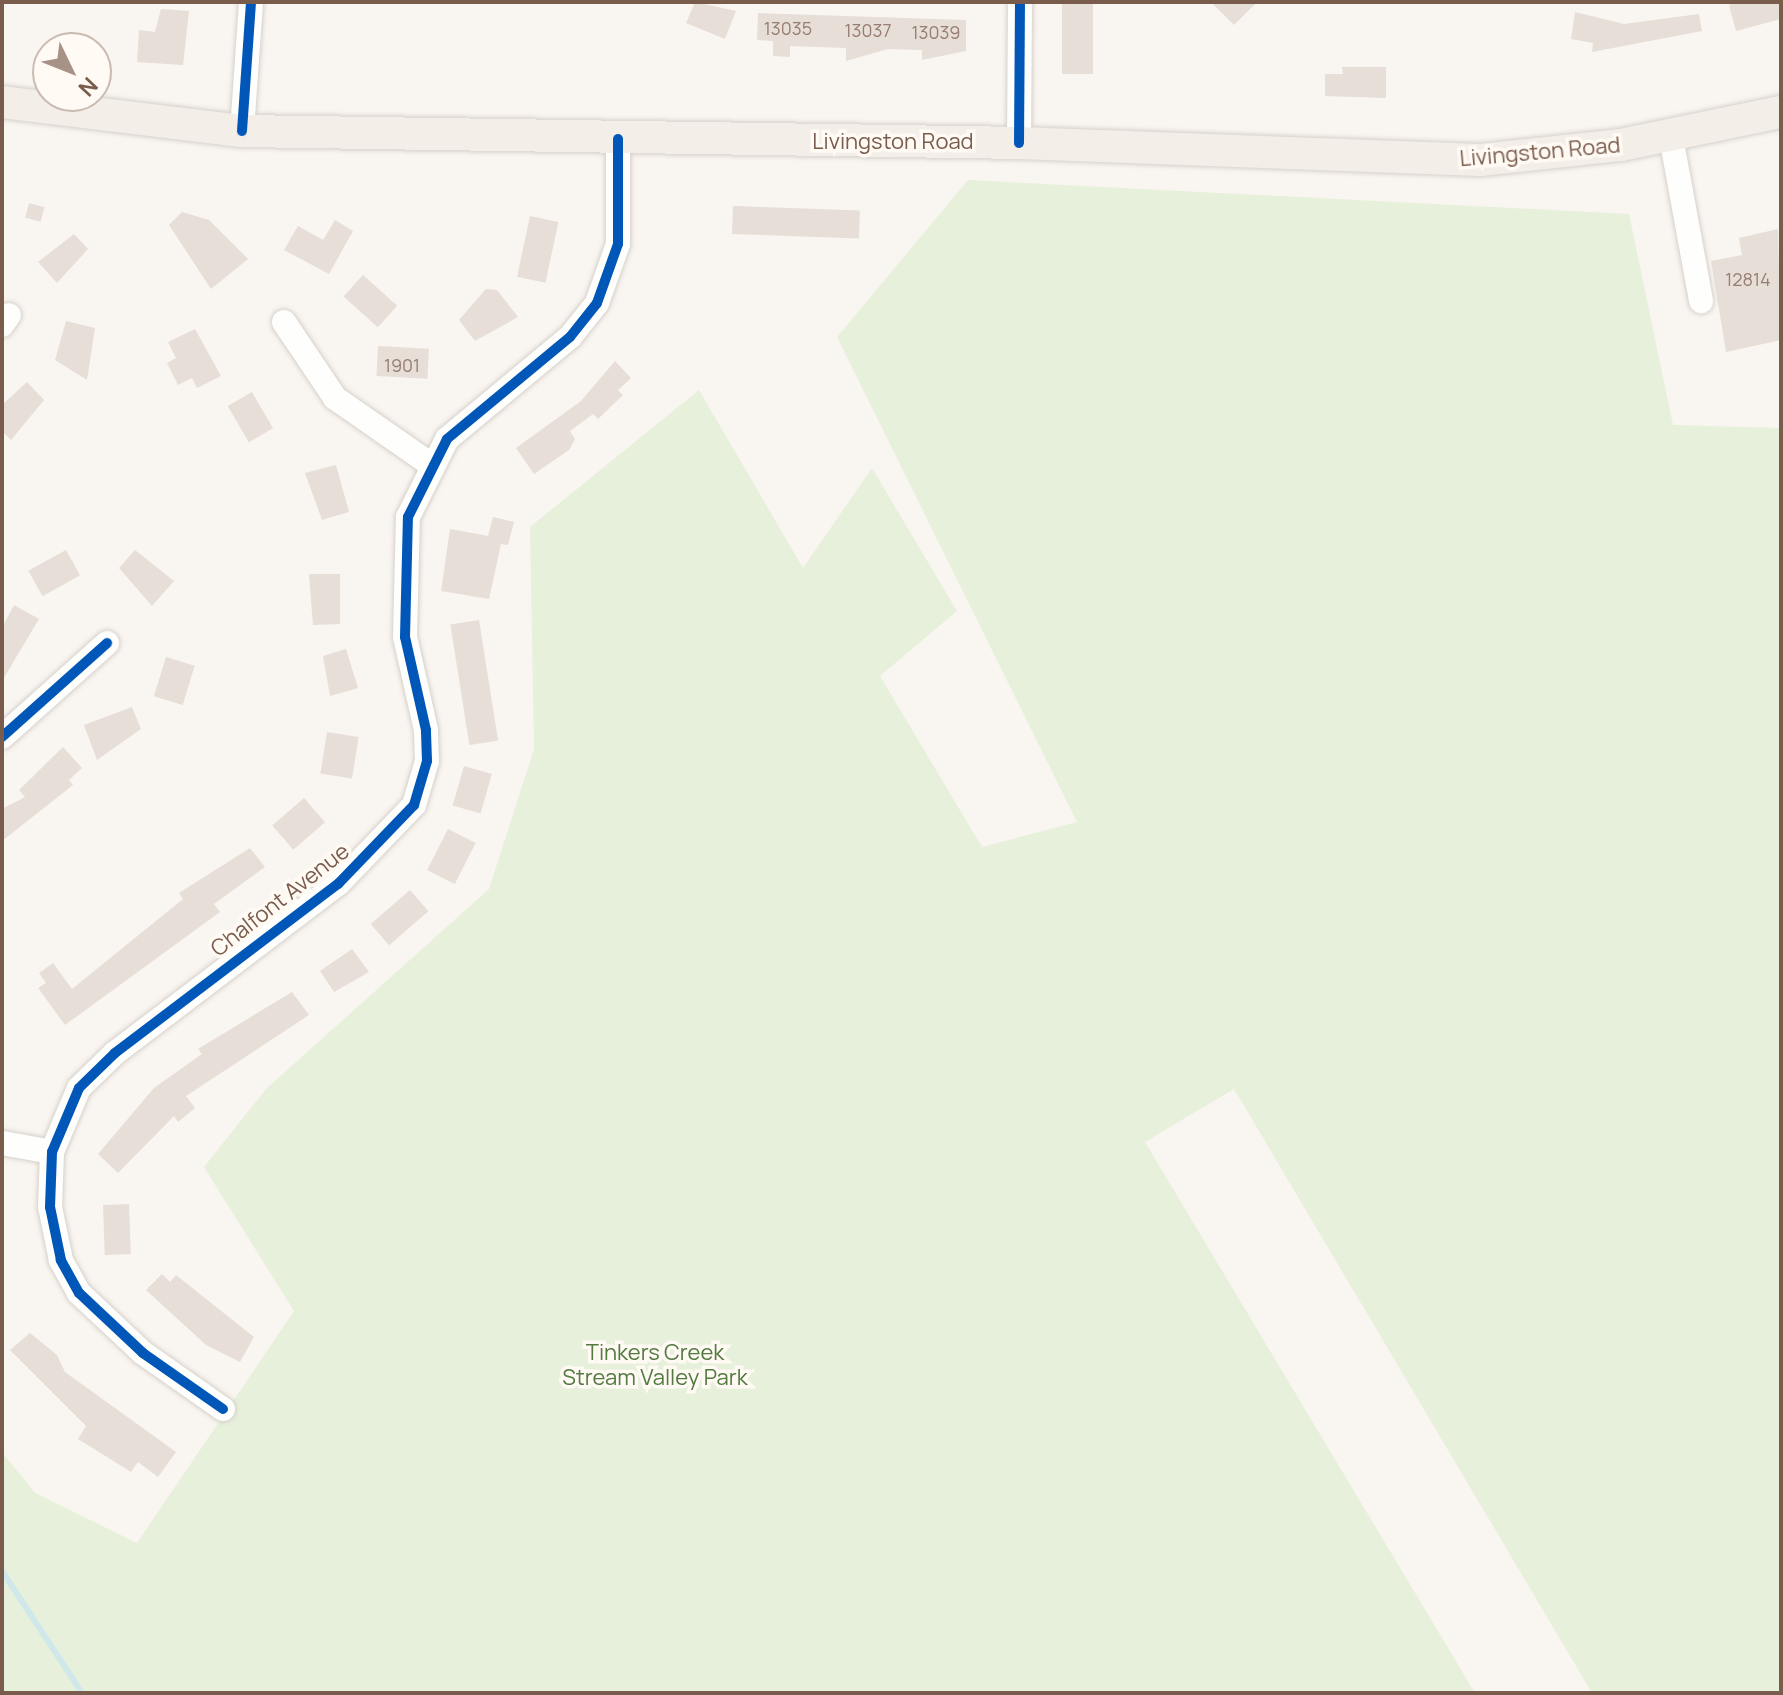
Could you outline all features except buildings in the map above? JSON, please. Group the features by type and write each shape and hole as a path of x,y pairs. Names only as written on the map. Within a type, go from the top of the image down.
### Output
{"main road":[{"name":"Livingston Road","path":"2,102 242,131 1019,143 1480,160 1671,137 1781,112"}],"street":[{"path":"242,131 251,2"},
{"path":"1019,143 1020,2"},
{"path":"1671,137 1701,301"},
{"name":"Chalfont Avenue","path":"223,1409 143,1353 79,1293 61,1260 50,1207 52,1152 79,1088 115,1053 338,884 414,805 427,761 426,730 405,637 402,551 430,464 447,439 570,337 597,303 618,244 618,139"},
{"path":"284,322 335,398 430,464"},
{"path":"2,737 107,643"},
{"path":"2,1143 52,1152"}],"green space":[{"name":"Tinkers Creek Stream Valley Park","path":"968,180 1629,214 1673,425 1781,428 1781,1693 1592,1693 1234,1089 1145,1142 1475,1693 2,1693 2,1452 35,1493 137,1543 294,1311 204,1167 266,1089 489,889 534,749 530,527 699,390 803,568 872,468 957,611 880,676 982,847 1077,822 837,337"}],"waterway":[{"path":"2,1571 82,1693"}],"cycle path":[{"path":"242,131 251,2"},
{"path":"1019,143 1020,2"},
{"path":"223,1409 143,1353 79,1293 61,1260 50,1207 52,1152 79,1088 115,1053 338,884 414,805 427,761 426,730 405,637 408,517 447,439 570,337 597,303 618,244 618,139"},
{"path":"2,737 107,643"}]}
